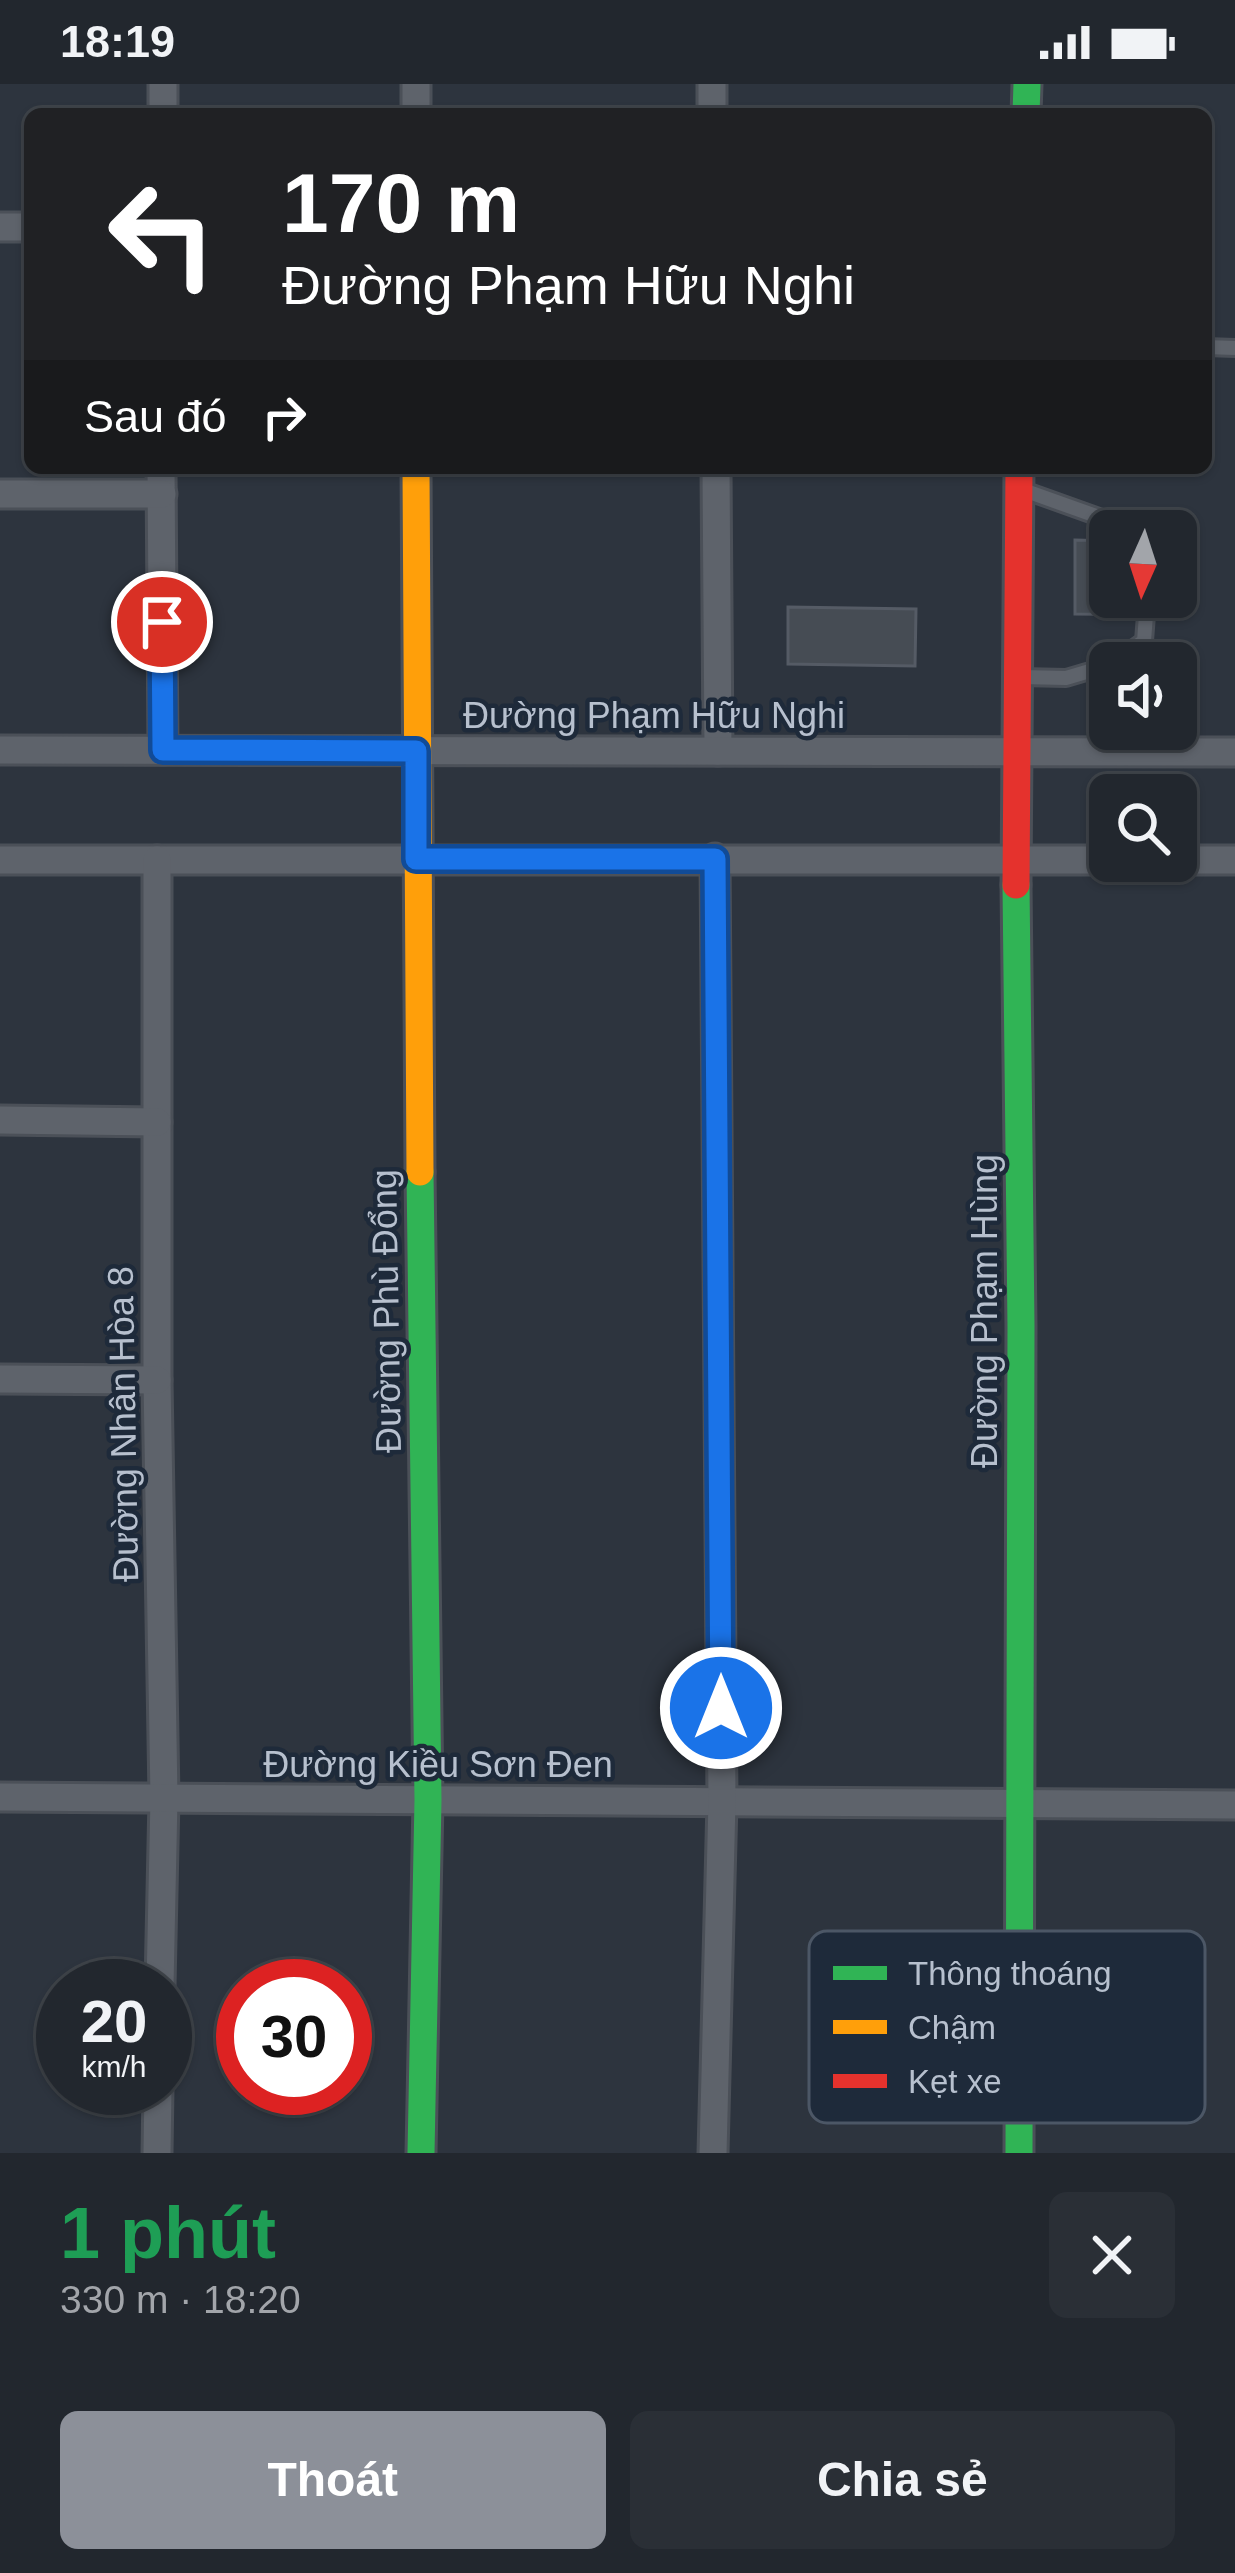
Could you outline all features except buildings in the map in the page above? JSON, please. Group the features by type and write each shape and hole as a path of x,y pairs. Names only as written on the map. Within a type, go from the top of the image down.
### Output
{"main road":[{"name":"Đường Phù Đổng","path":"416,474 428,1800 422,2153"},
{"name":"Đường Phạm Hùng","path":"1019,478 1014,752 1022,1326 1020,1931"},
{"name":"Đường Phạm Hùng","path":"1019,2123 1019,2153"}],"street":[{"path":"716,474 718,751"},
{"path":"0,494 162,481 163,750"},
{"name":"Đường Phạm Hữu Nghi","path":"0,750 1235,752"},
{"path":"713,2153 722,1802 715,859"},
{"path":"0,860 1089,860"},
{"name":"Đường Nhân Hòa 8","path":"157,860 157,1380 164,1798 161,1959"},
{"path":"1197,860 1235,860"},
{"path":"0,1120 157,1122"},
{"path":"0,1379 157,1380"},
{"name":"Đường Kiều Sơn Đen","path":"0,1797 1235,1805"},
{"path":"157,2153 158,2115"}],"lane":[{"path":"1019,478 1089,511"},
{"path":"1015,676 1066,678 1089,671"}],"traffic: fast":[{"path":"1026,108 1027,84"},
{"path":"1016,885 1020,1931"},
{"path":"420,1172 428,1800 421,2153"},
{"path":"1019,2123 1019,2153"}],"traffic: slow":[{"path":"416,474 420,1172"}],"traffic: jam":[{"path":"1016,885 1019,474"}],"route":[{"path":"162,622 163,750 416,751 416,859 715,859 721,1708"}]}
